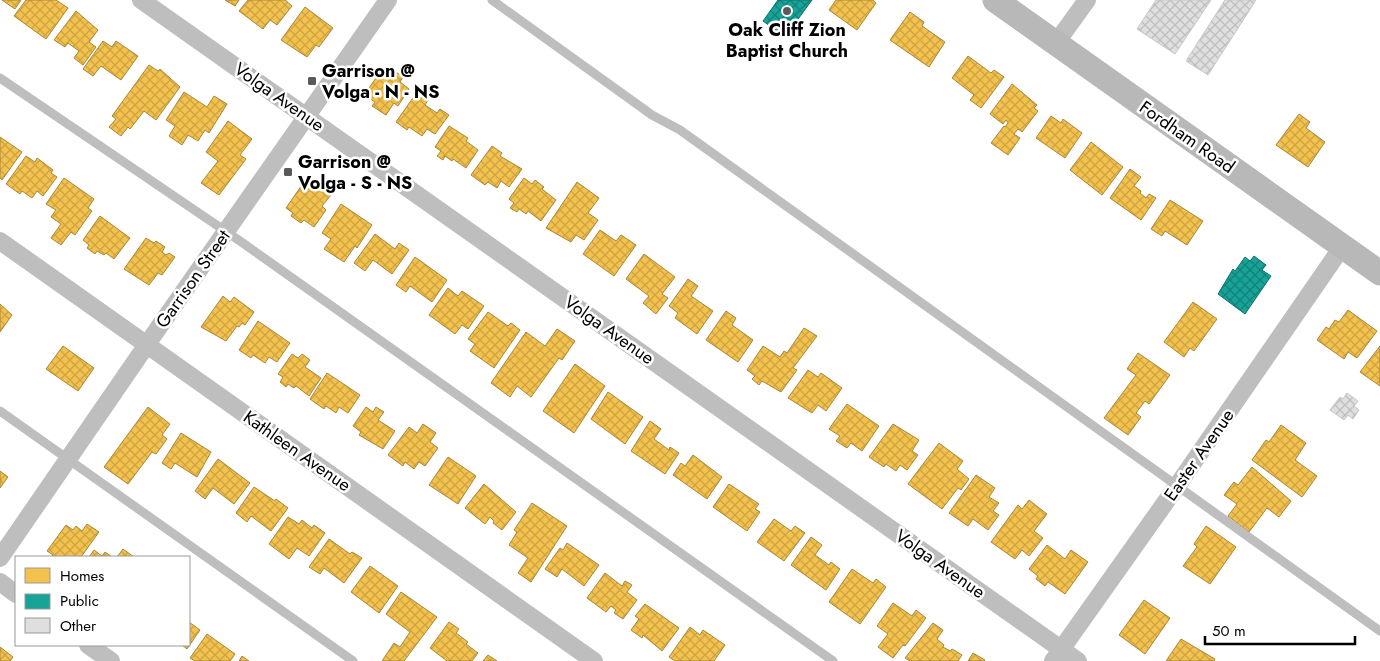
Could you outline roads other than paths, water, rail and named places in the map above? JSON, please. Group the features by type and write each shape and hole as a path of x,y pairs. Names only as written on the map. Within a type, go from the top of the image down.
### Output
{"street":[{"name":"Volga Avenue","path":"141,0 1058,656 1078,661"},
{"name":"Garrison Street","path":"0,558 388,0"},
{"name":"Fordham Road","path":"995,0 1380,273"},
{"path":"1056,43 1087,0"},
{"name":"Kathleen Avenue","path":"0,241 594,661"},
{"name":"Easter Avenue","path":"1058,656 1178,486 1342,247"},
{"path":"0,582 15,593"},
{"path":"89,646 111,661"}],"lane":[{"path":"492,0 652,115 688,136 1380,631"},
{"path":"0,78 227,231 833,661"},
{"path":"0,411 353,661"}],"place":[{"name":"Oak Cliff Zion Baptist Church","path":"787,11"},
{"name":"Garrison @ Volga - N - NS","path":"312,81"},
{"name":"Garrison @ Volga - S - NS","path":"288,172"}]}
